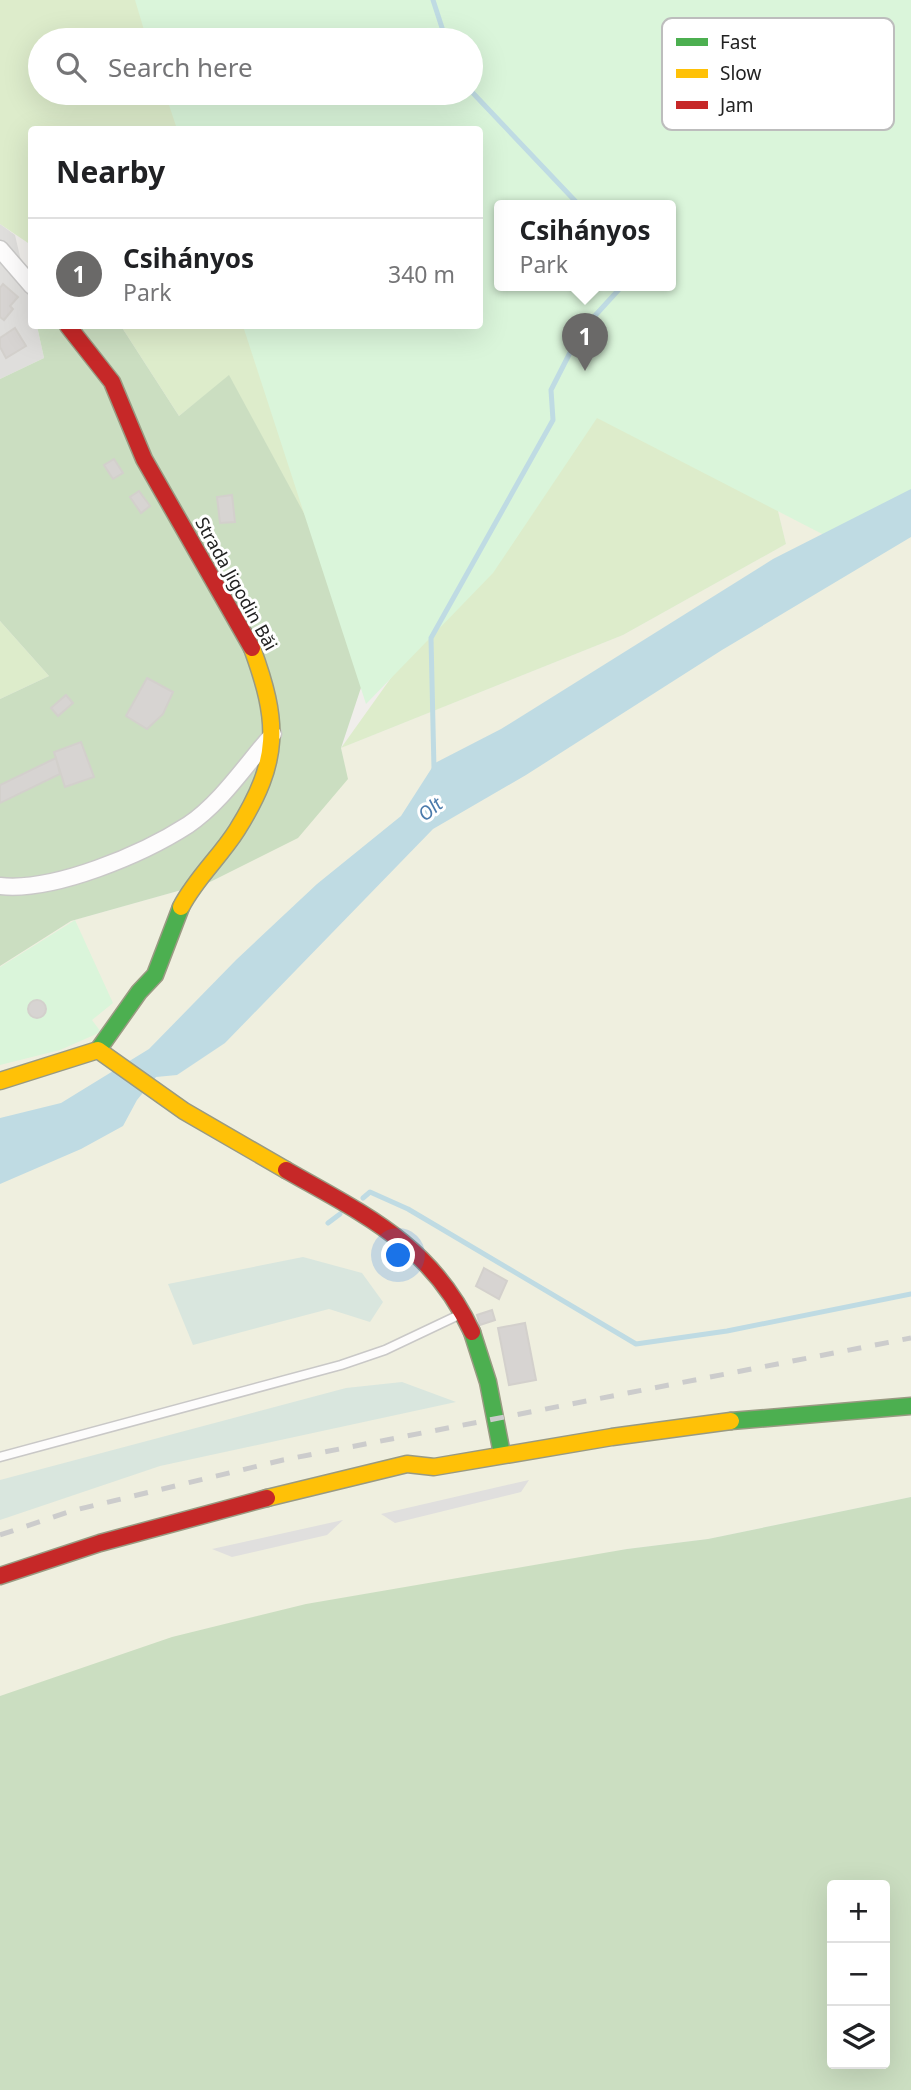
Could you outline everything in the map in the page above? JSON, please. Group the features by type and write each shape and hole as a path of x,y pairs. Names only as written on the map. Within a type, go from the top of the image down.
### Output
{"main road":[{"name":"Strada Jigodin Băi","path":"70,329 113,382 144,459 251,644 268,691 274,732 266,772 237,830 195,881 180,909 155,975 139,992 99,1050"},
{"path":"0,1080 99,1050 159,1094 396,1237 435,1270 462,1314 478,1353 497,1418 502,1454"},
{"path":"0,1576 79,1550 235,1506 407,1464 434,1467 706,1422 911,1406"},
{"path":"408,1481 434,1467"},
{"path":"160,1544 264,1516"},
{"path":"0,1593 96,1562"}],"street":[{"path":"0,248 28,281"},
{"path":"0,886 43,885 69,879 189,824 223,791 274,732"}],"lane":[{"path":"0,1457 341,1365 386,1350 462,1314"}],"shaded area":[{"path":"0,224 15,235 28,291 28,329 38,329 44,358 0,379"},
{"path":"303,1257 362,1273 383,1302 370,1322 329,1309 193,1345 168,1284"},
{"path":"402,1382 456,1402 160,1466 0,1520 0,1480 346,1388"},
{"path":"529,1480 521,1492 395,1523 381,1514"},
{"path":"343,1520 327,1535 232,1557 212,1549"}],"green space":[{"path":"0,0 437,0 453,28 28,28 28,105 483,105 483,57 667,200 494,200 494,291 601,291 319,542 229,376 179,416 123,329 483,329 483,126 28,126 28,243 0,224"},
{"path":"135,0 911,0 911,493 828,537 597,418 493,573 366,704 244,329 483,329 483,126 176,126 169,105 483,105 483,28 143,28"},
{"path":"911,0 911,1497 708,1539 627,1549 0,1696 0,966 71,921 210,882 347,779 341,748 623,635 786,544 711,234 676,206 676,200 669,200 483,50 483,39 662,23 662,130 894,130 894,18 713,18"},
{"path":"676,207 711,234 786,544 623,635 341,748 667,291 676,291"},
{"path":"38,329 123,329 179,416 229,375 319,541 455,404 341,748 348,779 298,838 210,882 71,921 0,966 0,699 49,676 0,621 0,379 44,358"},
{"path":"0,621 49,676 0,699"},
{"path":"75,920 113,1003 92,1020 101,1032 60,1050 0,1065 0,967"},
{"path":"911,1497 911,2090 0,2090 0,1696 172,1637 306,1604 627,1549 708,1539"}],"water":[{"name":"Olt","path":"911,489 911,537 722,650 526,775 433,829 225,1043 177,1075 156,1077 137,1100 123,1126 81,1149 0,1184 0,1118 61,1103 149,1049 236,960 317,884 401,816 435,763 501,729 773,559"}],"building":[{"path":"3,284 18,297 10,306 13,309 4,320 0,317 0,288"},
{"path":"15,328 26,346 6,358 0,347 0,338"},
{"path":"114,459 123,473 113,479 104,465"},
{"path":"139,491 150,506 141,513 130,497"},
{"path":"232,495 235,522 220,523 217,497"},
{"path":"147,678 173,692 163,714 147,729 126,716"},
{"path":"66,695 73,703 58,716 51,708"},
{"path":"81,742 94,777 65,787 54,752"},
{"path":"56,758 60,774 0,803 0,785"},
{"path":"33,1000 41,1000 46,1009 44,1016 33,1018 28,1013 28,1005"},
{"path":"484,1268 507,1281 499,1299 476,1286"},
{"path":"492,1310 495,1320 480,1325 477,1315"},
{"path":"525,1323 536,1380 509,1385 498,1328"}],"waterway":[{"path":"433,0 442,28"},
{"path":"483,104 574,200"},
{"path":"434,769 431,638 553,420 551,390 581,331 618,291"},
{"path":"363,1198 370,1192 408,1209 636,1344 727,1331 911,1294"},
{"path":"328,1223 340,1214"}],"railway":[{"path":"0,1535 71,1511 283,1460 911,1338"}],"traffic: fast":[{"path":"98,1050 139,992 155,975 181,907"},
{"path":"472,1332 488,1382 502,1454"},
{"path":"731,1421 911,1406"}],"traffic: slow":[{"path":"181,907 237,830 262,782 268,761 271,720 252,648"},
{"path":"0,1081 98,1050 184,1111 286,1170"},
{"path":"267,1498 407,1464 434,1467 612,1437 731,1421"}],"traffic: jam":[{"path":"70,329 112,382 144,459 252,648"},
{"path":"286,1170 369,1218 416,1254 456,1302 472,1332"},
{"path":"0,1576 100,1543 267,1498"}],"place":[{"name":"Csihányos","path":"585,371"}]}
